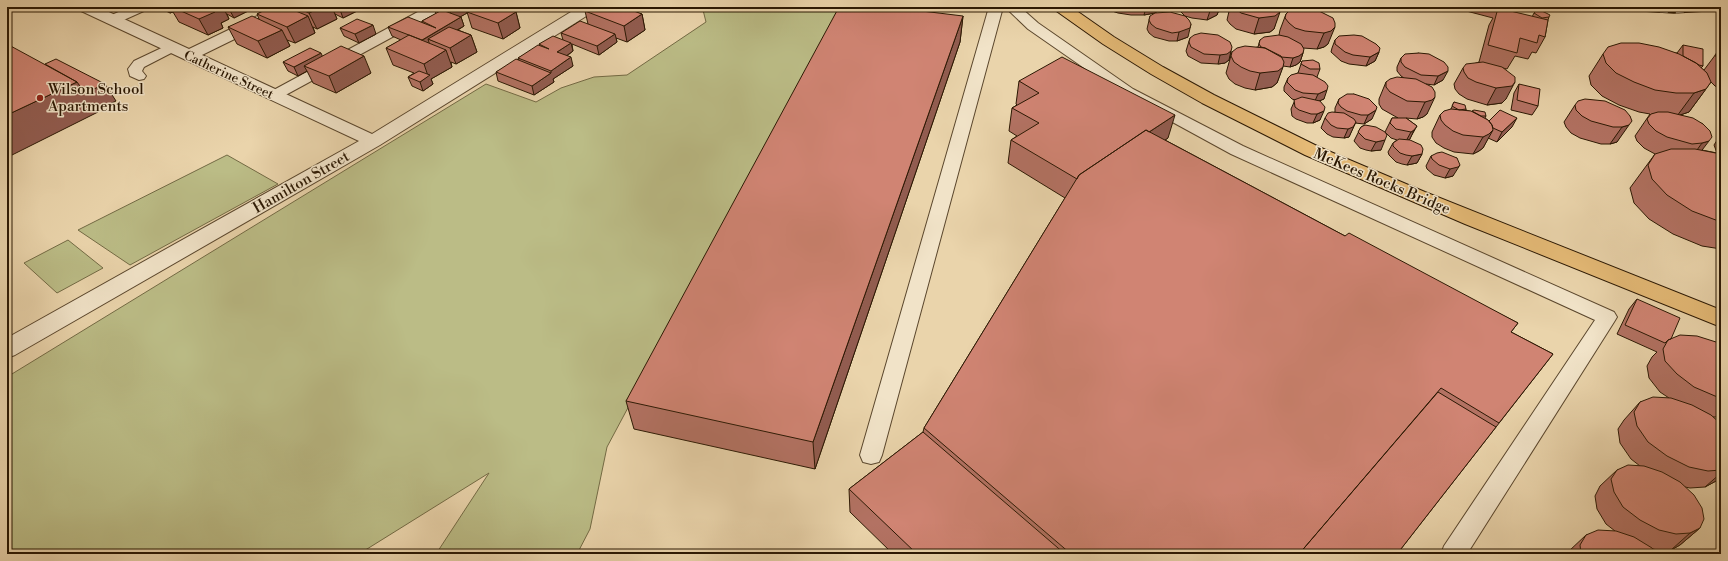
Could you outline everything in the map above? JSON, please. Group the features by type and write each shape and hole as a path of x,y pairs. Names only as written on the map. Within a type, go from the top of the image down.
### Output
{"main road":[{"name":"McKees Rocks Bridge","path":"1061,7 1128,53 1206,99 1299,145 1418,197 1721,319"}],"street":[{"name":"Catherine Street","path":"85,7 373,141"},
{"path":"190,55 288,7"},
{"name":"Hamilton Street","path":"7,349 373,141 590,7"}],"lane":[{"path":"112,20 141,7"},
{"path":"275,95 437,7"},
{"path":"871,455 996,7"},
{"path":"1012,7 1033,26 1128,92 1237,150 1607,317 1453,554"},
{"path":"139,76 135,73 134,69 139,64 172,47"}],"green space":[{"path":"706,7 898,7 897,10 835,20 607,447 590,529 577,554 436,554 489,473 359,554 7,554 7,377 486,84 536,102 561,88 594,77 627,75 706,22 703,10"},
{"path":"227,155 278,184 130,265 78,230"},
{"path":"68,240 103,268 57,293 24,263"}],"building":[{"path":"172,7 213,7 208,9 215,12 199,19"},
{"path":"271,7 286,7 308,16 287,27 257,14"},
{"path":"296,7 321,7 309,13"},
{"path":"437,7 459,7 450,12"},
{"path":"475,7 501,7 516,12 498,23 467,12"},
{"path":"592,7 623,7 642,14 624,26 585,11"},
{"path":"839,7 889,7 963,16 813,442 626,401"},
{"path":"1187,7 1219,7 1210,11 1194,10"},
{"path":"1234,7 1281,8 1280,12 1275,16 1259,18 1241,13"},
{"path":"1307,8 1317,10 1333,18 1335,27 1331,31 1324,33 1305,31 1295,28 1285,18 1286,14 1290,10"},
{"path":"1498,8 1548,20 1545,37 1539,35 1537,43 1520,38 1517,53 1488,45"},
{"path":"442,10 461,17 422,40 388,27 408,17 436,28 422,21"},
{"path":"1536,11 1542,11 1550,15 1549,17 1542,18 1534,13"},
{"path":"1170,12 1185,16 1191,24 1190,28 1172,33 1156,28 1149,20 1150,16 1155,13"},
{"path":"252,16 282,30 258,41 228,27"},
{"path":"357,19 373,25 355,34 340,28"},
{"path":"580,21 615,34 597,46 561,33"},
{"path":"449,27 471,35 450,48 428,39"},
{"path":"1201,33 1218,35 1230,42 1232,47 1231,51 1227,54 1220,55 1204,54 1191,47 1189,42 1190,38"},
{"path":"409,35 446,50 424,64 386,48"},
{"path":"1279,35 1288,37 1301,44 1304,49 1303,53 1293,58 1281,57 1261,47 1259,44 1260,40 1264,37"},
{"path":"553,36 571,43 557,52 571,57 551,71 518,58 538,45 549,49 539,44"},
{"path":"1339,36 1362,36 1376,44 1380,48 1379,52 1370,57 1353,55 1345,52 1335,44 1335,40"},
{"path":"1621,43 1639,43 1659,47 1679,54 1696,63 1707,73 1711,82 1706,89 1694,93 1676,93 1655,90 1634,82 1616,73 1606,63 1603,54 1608,47"},
{"path":"7,44 77,82 7,115"},
{"path":"1683,45 1703,49 1703,66 1683,56"},
{"path":"341,46 364,56 329,76 304,66"},
{"path":"1245,46 1265,48 1281,56 1284,62 1283,67 1278,71 1260,73 1241,67 1234,62 1231,56 1232,52 1237,48"},
{"path":"310,48 321,53 294,67 283,62"},
{"path":"1721,49 1721,63 1715,55"},
{"path":"1405,54 1429,54 1444,62 1448,67 1448,71 1438,76 1421,75 1405,67 1401,62 1401,58"},
{"path":"1062,57 1175,115 1149,132 1146,130 1079,175 1077,179 1011,140 1039,123 1012,108 1039,93 1019,81"},
{"path":"56,59 105,84 85,93 77,82 45,64"},
{"path":"516,59 551,73 532,86 496,72"},
{"path":"1313,60 1319,63 1320,69 1310,69 1301,64 1302,61"},
{"path":"1483,62 1502,67 1515,77 1515,82 1512,86 1496,88 1468,78 1463,68 1466,64"},
{"path":"419,71 430,75 420,82 408,77"},
{"path":"1298,73 1313,75 1325,82 1328,86 1327,90 1318,94 1303,93 1295,90 1287,82 1291,75"},
{"path":"1397,77 1416,79 1432,87 1435,92 1435,97 1432,100 1425,102 1407,101 1390,92 1386,87 1386,82"},
{"path":"1519,84 1540,89 1538,106 1517,100"},
{"path":"1347,94 1354,94 1369,99 1377,107 1376,110 1368,115 1361,115 1347,111 1338,103 1339,99"},
{"path":"1302,97 1320,101 1325,107 1324,111 1317,114 1311,114 1299,110 1295,107 1294,100"},
{"path":"1585,99 1605,101 1625,110 1632,121 1629,125 1613,127 1591,121 1582,116 1576,110 1575,105 1578,101"},
{"path":"1454,102 1465,105 1466,109 1459,110 1452,106"},
{"path":"1451,109 1471,111 1488,120 1492,125 1493,130 1483,137 1463,135 1453,131 1445,125 1441,120 1440,115 1444,111"},
{"path":"1500,110 1517,118 1502,132 1493,128 1489,121"},
{"path":"1472,111 1485,112 1486,116 1481,116"},
{"path":"1668,112 1693,118 1703,124 1710,131 1712,137 1709,141 1692,144 1667,137 1656,131 1649,124 1647,119 1651,114"},
{"path":"1328,113 1344,113 1356,122 1353,127 1348,129 1337,128 1331,125 1325,118"},
{"path":"1392,118 1406,118 1417,126 1411,132 1396,129 1390,123"},
{"path":"1365,125 1376,127 1385,132 1387,135 1385,140 1376,142 1365,139 1358,132 1361,127"},
{"path":"1146,130 1345,236 1349,233 1518,323 1511,332 1553,354 1499,423 1441,388 1299,554 1071,554 924,428 1079,175"},
{"path":"1399,139 1410,140 1421,145 1423,149 1422,154 1412,156 1400,153 1393,146 1393,143"},
{"path":"1671,149 1695,149 1721,154 1721,222 1692,211 1667,195 1652,179 1648,165 1655,154"},
{"path":"1442,152 1457,158 1460,165 1450,169 1439,165 1432,159 1431,156"},
{"path":"1637,299 1680,318 1671,339 1665,343 1625,325"},
{"path":"1680,335 1697,336 1721,344 1721,398 1694,387 1677,374 1665,361 1663,349 1668,340"},
{"path":"1438,392 1496,427 1397,554 1299,554"},
{"path":"1653,397 1671,398 1692,405 1711,415 1721,424 1721,470 1708,471 1689,467 1667,456 1648,442 1637,426 1634,412 1640,402"},
{"path":"923,432 1065,554 917,554 849,489"},
{"path":"1628,465 1644,466 1662,472 1680,482 1694,495 1702,508 1704,519 1700,528 1690,533 1676,534 1659,530 1640,520 1623,507 1614,492 1611,479 1617,470"},
{"path":"1598,530 1616,531 1634,537 1652,548 1657,554 1581,554 1580,545 1586,535"}],"railway":[{"path":"1596,7 1674,12 1721,9"}],"place":[{"name":"Wilson School Apartments","path":"40,98"}]}
